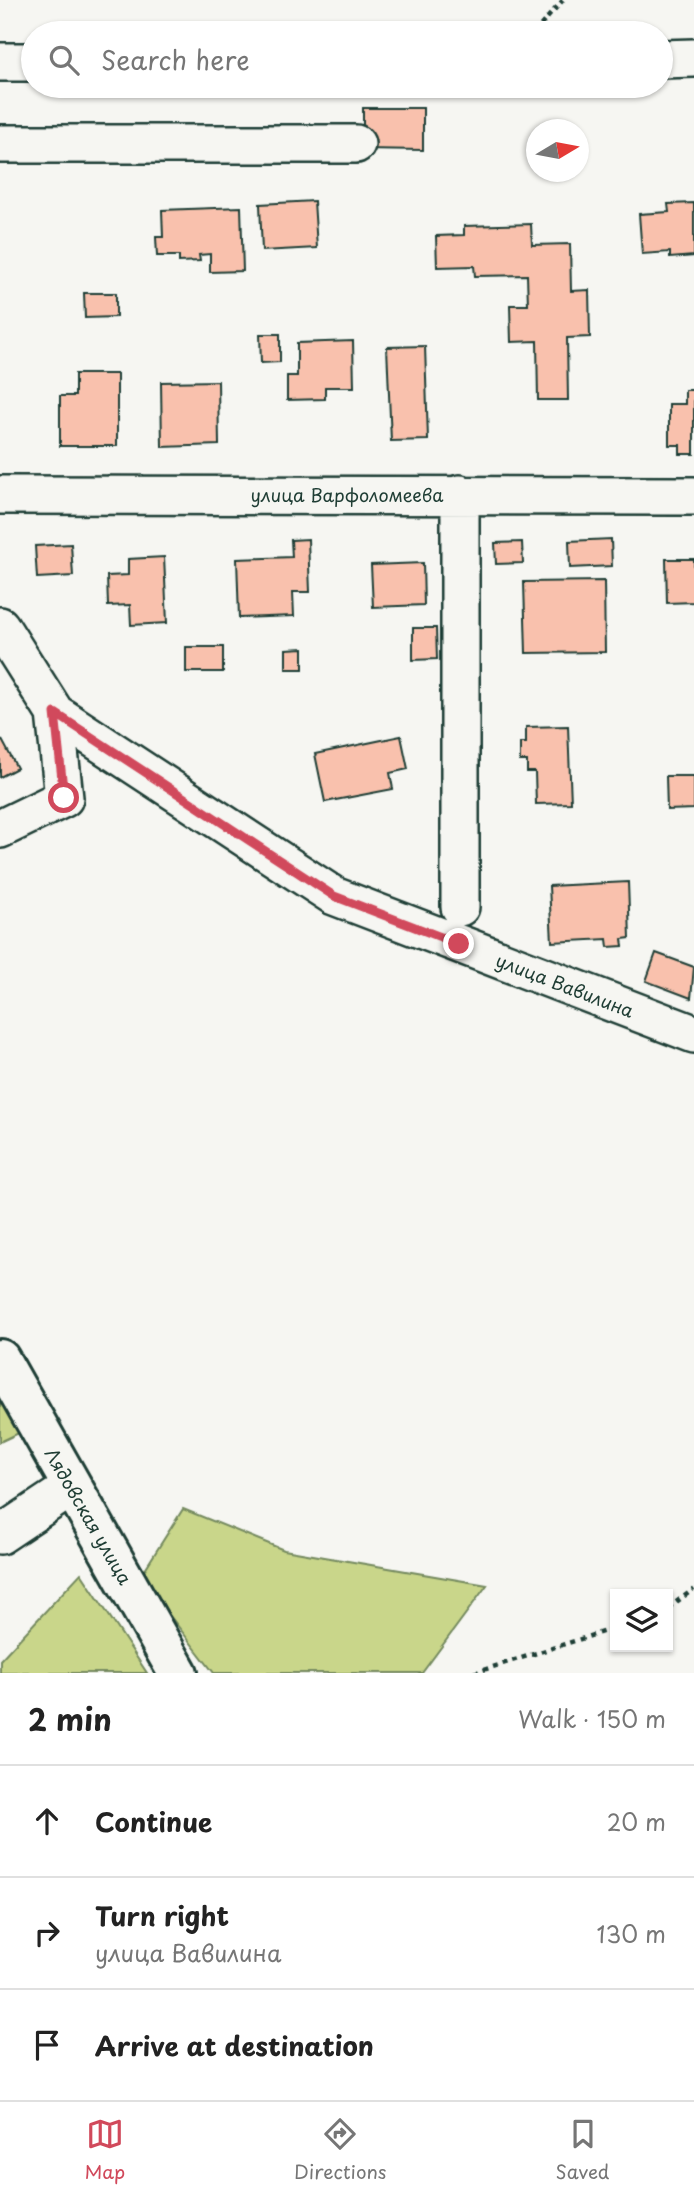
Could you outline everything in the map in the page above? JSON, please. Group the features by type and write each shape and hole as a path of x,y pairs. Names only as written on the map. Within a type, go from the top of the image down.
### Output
{"main road":[{"name":"Лядовская улица","path":"0,1359 178,1673"}],"street":[{"path":"673,59 694,58"},
{"path":"0,62 21,62"},
{"path":"0,144 356,144"},
{"path":"460,494 460,907"},
{"name":"улица Варфоломеева","path":"0,495 694,496"},
{"name":"улица Вавилина","path":"0,626 55,713 334,896 694,1034"},
{"path":"0,829 64,798 55,713"},
{"path":"0,1535 72,1487"}],"path":[{"path":"544,21 562,0"},
{"path":"673,1605 694,1590"},
{"path":"474,1673 610,1630"}],"green space":[{"path":"0,1395 21,1432 0,1442"},
{"path":"183,1509 284,1550 487,1585 422,1673 214,1673 140,1577"},
{"path":"81,1573 147,1673 0,1673 0,1660"}],"building":[{"path":"363,108 423,108 423,150 363,149"},
{"path":"314,201 317,248 262,251 260,204"},
{"path":"694,203 694,256 670,258 670,252 642,254 639,214 669,212 668,204"},
{"path":"241,207 243,271 210,272 210,254 199,255 200,261 179,262 179,256 157,256 156,237 163,237 162,210"},
{"path":"531,224 532,245 570,244 571,291 589,290 590,337 567,338 568,400 538,400 537,341 511,342 510,305 528,305 527,275 475,276 474,266 437,267 436,236 464,235 464,226"},
{"path":"84,293 116,293 116,317 85,318"},
{"path":"260,334 280,334 280,362 261,363"},
{"path":"353,341 354,387 325,387 325,399 287,400 287,376 297,376 297,343"},
{"path":"425,346 428,440 391,441 387,347"},
{"path":"75,374 117,374 117,446 60,446 60,396 75,396"},
{"path":"218,381 219,445 162,447 161,382"},
{"path":"685,390 694,390 694,454 680,454 680,445 669,445 669,404 685,404"},
{"path":"308,539 310,592 293,592 294,616 239,618 237,559 292,557 291,540"},
{"path":"611,539 612,566 570,568 569,541"},
{"path":"522,542 523,563 496,564 495,543"},
{"path":"71,544 73,576 37,578 35,546"},
{"path":"164,557 167,623 131,625 130,605 108,606 107,576 128,575 128,559"},
{"path":"666,559 694,559 694,602 667,603"},
{"path":"423,563 424,605 373,607 371,565"},
{"path":"604,581 605,652 526,653 524,582"},
{"path":"413,628 436,628 437,659 413,660"},
{"path":"186,647 223,647 223,672 186,672"},
{"path":"303,648 303,669 286,669 286,649"},
{"path":"568,726 571,803 536,804 535,772 527,772 527,761 520,761 520,743 526,743 526,727"},
{"path":"401,736 408,769 390,773 393,789 325,802 315,754"},
{"path":"2,740 17,768 0,777 0,742"},
{"path":"666,776 694,776 694,809 667,810"},
{"path":"628,882 630,938 622,939 623,946 608,947 607,939 552,942 549,886"},
{"path":"656,953 694,967 691,998 646,981"}],"route":[{"path":"64,798 55,713 334,896 459,944"}]}
